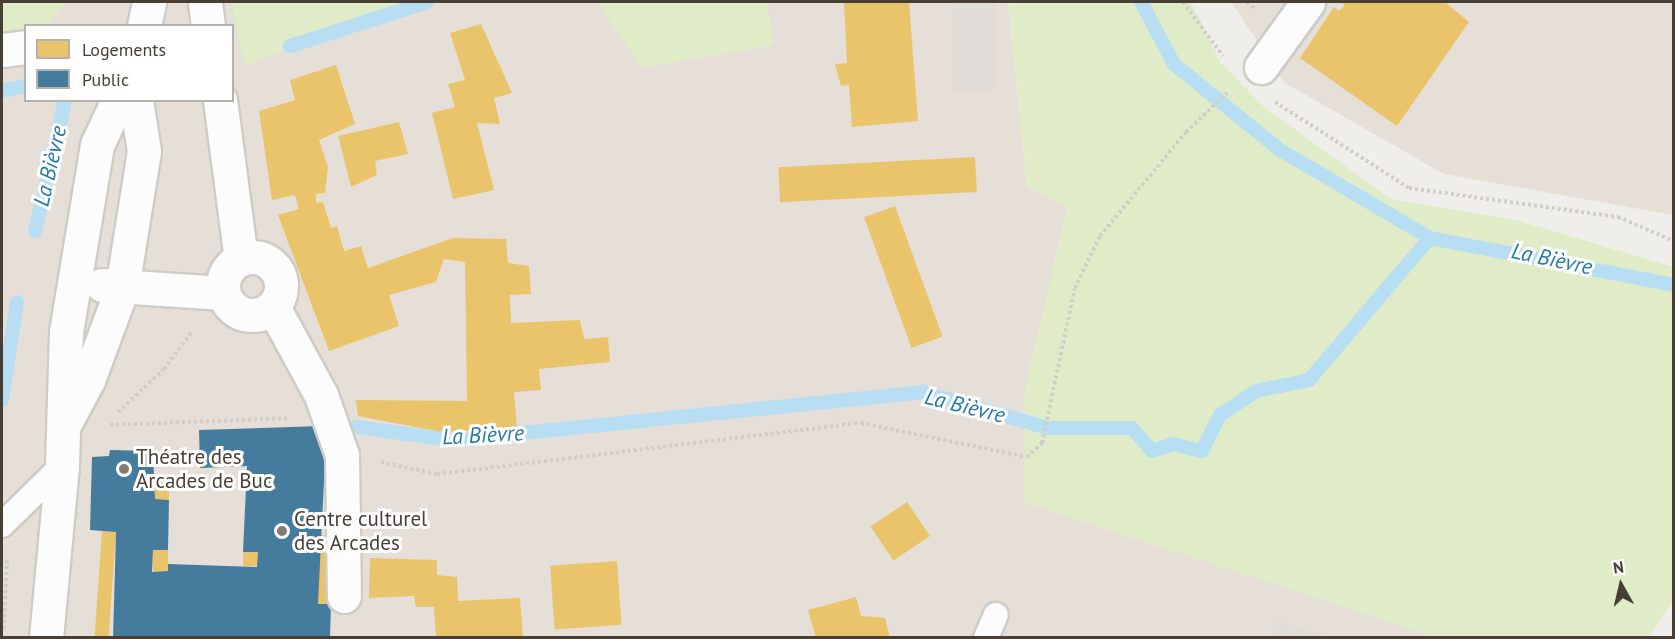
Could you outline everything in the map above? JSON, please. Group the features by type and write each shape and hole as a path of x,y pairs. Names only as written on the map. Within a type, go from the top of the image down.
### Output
{"street":[{"path":"144,24 149,2"},
{"path":"205,2 208,24"},
{"path":"1248,76 1308,2"},
{"path":"2,50 24,47"},
{"path":"46,638 65,423 66,332 98,145 117,102"},
{"path":"65,423 88,380 122,288 144,151 136,102"},
{"path":"220,102 240,259"},
{"path":"75,281 122,288 225,297 254,316 273,307 282,283 274,266 255,257 240,259 226,271 225,297"},
{"path":"273,307 329,416 342,454 344,596"}],"lane":[{"path":"5,522 62,466"},
{"path":"986,638 996,615"}],"path":[{"path":"1183,2 1227,63"},
{"path":"342,454 437,474 861,423 1027,457 1042,443 1075,288 1100,236 1206,112 1248,76"},
{"path":"1270,99 1409,188 1618,217 1674,241"},
{"path":"225,297 104,426 329,416"},
{"path":"3,638 5,522"}],"shaded area":[{"path":"2,2 1008,2 1027,186 1067,208 1025,392 1025,502 1435,637 2,637"},
{"path":"952,2 995,2 995,90 952,90"},
{"path":"1231,2 1673,2 1673,215 1444,174 1285,83"},
{"path":"1276,620 1328,637 1270,637"}],"green space":[{"path":"2,2 66,2 49,24 24,24 24,35 2,38"},
{"path":"232,2 417,2 244,66"},
{"path":"597,2 767,2 774,45 642,68"},
{"path":"1008,2 1191,2 1220,62 1265,108 1391,199 1520,221 1673,267 1673,601 1649,637 1435,637 1024,502 1025,392 1067,208 1027,186"}],"building: Logements":[{"path":"844,2 909,2 918,121 852,127 849,85 841,86 835,64 847,63"},
{"path":"1341,2 1445,2 1469,22 1397,126 1300,58 1334,7 1339,11 1345,5"},
{"path":"481,24 512,93 494,98 500,124 477,123 494,190 453,199 432,113 455,107 448,84 465,80 450,33"},
{"path":"336,65 355,124 319,140 328,167 325,193 316,194 316,203 323,202 331,228 337,226 344,251 361,246 368,268 453,238 506,239 508,263 529,266 531,294 510,295 511,323 580,320 584,339 608,337 610,362 539,369 541,390 514,392 517,428 442,432 358,416 356,400 467,401 465,262 444,259 436,282 389,295 399,326 329,351 278,215 299,209 295,195 272,200 259,111 295,100 290,80"},
{"path":"399,122 408,154 375,161 377,175 351,187 338,136"},
{"path":"975,157 977,192 780,202 778,167"},
{"path":"895,206 943,337 912,348 864,217"},
{"path":"154,479 169,480 169,500 155,499"},
{"path":"907,502 930,536 893,561 871,527"},
{"path":"102,531 116,532 109,638 95,638"},
{"path":"319,535 334,536 331,604 318,604"},
{"path":"153,550 168,550 168,572 153,572"},
{"path":"243,552 258,552 258,566 243,566"},
{"path":"370,558 437,560 437,575 457,577 458,601 520,598 523,638 436,638 434,607 416,607 414,596 369,598"},
{"path":"617,561 621,625 555,630 550,566"},
{"path":"856,597 861,616 885,618 890,638 816,638 808,610"}],"building: Public":[{"name":"Centre culturel des Arcades","path":"321,426 325,462 318,604 331,604 330,638 113,638 116,532 90,530 92,457 109,456 110,450 153,451 155,499 169,500 168,550 153,550 152,572 168,571 168,564 257,567 258,552 243,552 247,466 200,468 199,430"}],"waterway":[{"name":"La Bièvre","path":"290,46 427,2"},
{"name":"La Bièvre","path":"1141,2 1174,64 1280,150 1430,238"},
{"path":"2,91 24,86"},
{"name":"La Bièvre","path":"35,231 65,102"},
{"name":"La Bièvre","path":"356,427 453,440 923,392 1048,428 1132,428 1152,451 1173,444 1202,451 1220,415 1256,391 1309,380 1430,238 1674,285"},
{"name":"La Bièvre","path":"2,400 17,302"}],"place":[{"name":"Théatre des Arcades de Buc","path":"124,469"},
{"name":"Centre culturel des Arcades","path":"282,531"}]}
